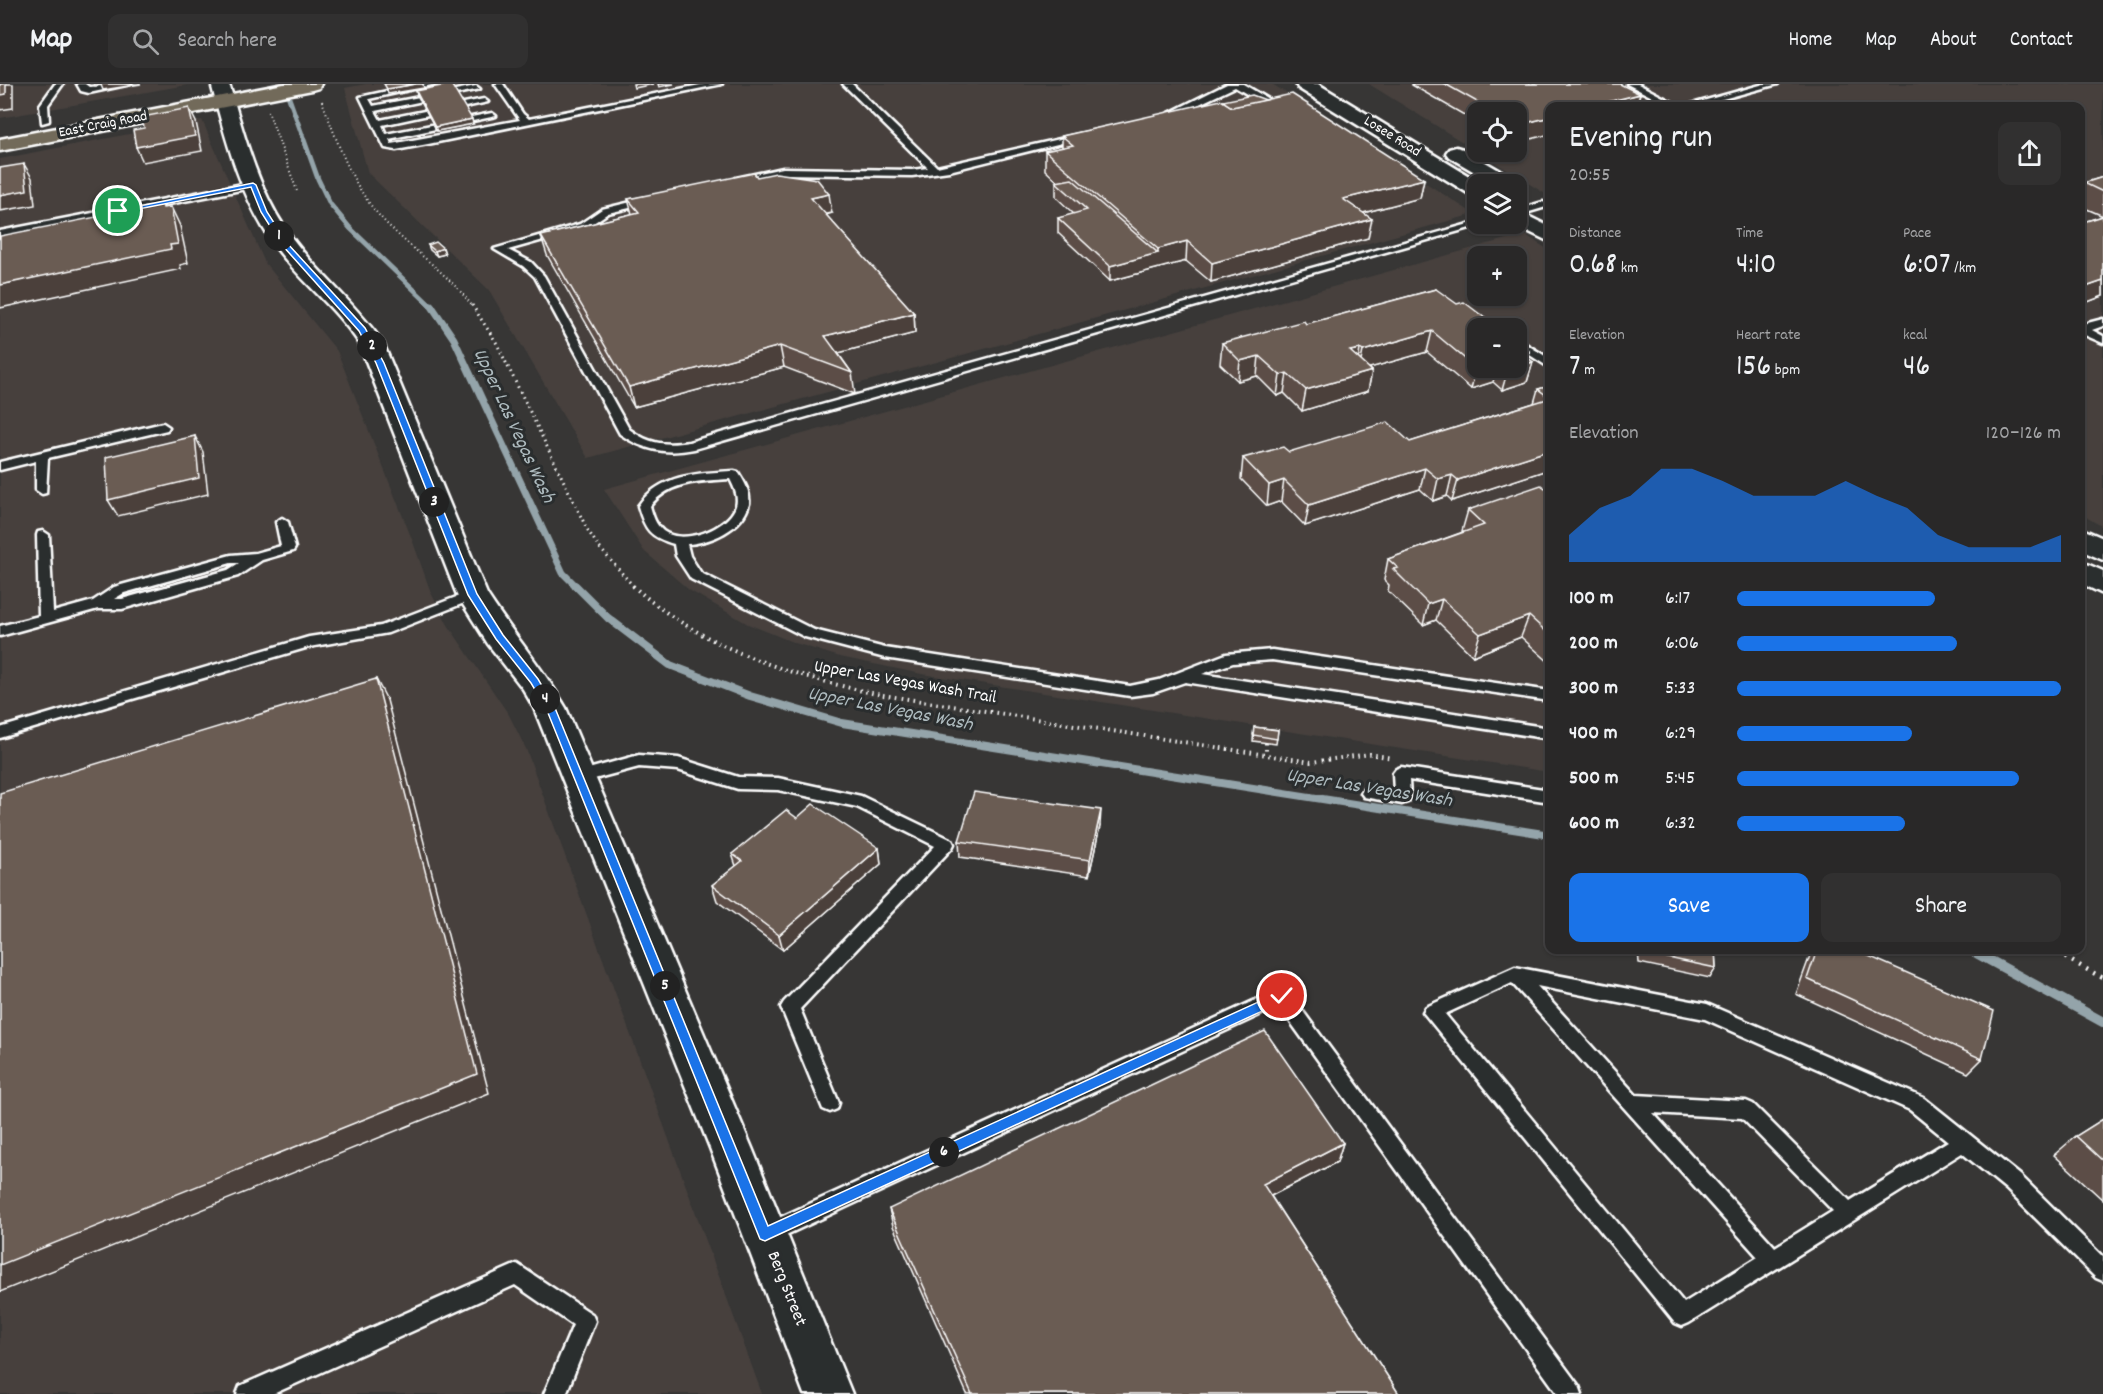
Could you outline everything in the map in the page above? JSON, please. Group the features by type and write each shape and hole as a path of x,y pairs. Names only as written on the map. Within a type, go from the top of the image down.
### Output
{"main road":[{"name":"East Craig Road","path":"0,129 240,94 315,87"},
{"name":"East Craig Road","path":"0,144 240,94"}],"street":[{"name":"Losee Road","path":"1305,84 1467,184"},
{"name":"Berg Street","path":"240,94 253,185 264,212 285,244 352,316 370,343 472,595 500,637 534,681 550,708 828,1394"},
{"name":"Losee Road","path":"1440,143 1492,174"},
{"path":"1527,196 1545,206"},
{"path":"1527,221 1545,234"},
{"path":"2085,540 2103,551"},
{"path":"2085,558 2103,568"},
{"path":"2085,573 2103,584"}],"lane":[{"path":"45,121 44,105 59,84"},
{"path":"81,84 84,89 89,90 126,84"},
{"path":"393,84 365,89 363,93 388,146 396,147 718,84"},
{"path":"375,119 432,84"},
{"path":"500,84 520,116"},
{"path":"847,84 935,170"},
{"path":"1201,98 1201,90 1211,84"},
{"path":"1158,120 1235,84 1267,102 1266,105 1244,110"},
{"path":"1631,84 1668,102"},
{"path":"1704,102 1774,84"},
{"path":"375,119 483,102 520,116 528,122"},
{"path":"375,119 483,102"},
{"path":"375,119 483,102"},
{"path":"375,119 401,136 422,135 483,102"},
{"path":"1177,112 1196,114"},
{"path":"730,182 783,171 885,174 935,170 1098,134"},
{"path":"0,234 253,185"},
{"path":"655,199 605,211 583,226 499,249 526,264 539,276 624,431 648,446 658,449 690,446 1467,227"},
{"path":"1527,211 1545,207"},
{"path":"2085,328 2103,322"},
{"path":"2085,331 2103,340"},
{"path":"1527,349 1545,361"},
{"path":"0,466 163,427"},
{"path":"42,456 42,490"},
{"path":"734,475 743,495 742,507 733,519 700,538 680,542 661,537 650,527 644,506 649,497 668,484 734,475"},
{"path":"0,631 98,604 122,604 232,573 257,557 288,548 282,522"},
{"path":"43,535 46,618"},
{"path":"680,542 683,556 696,576 810,634 885,653 1130,691 1144,691 1223,660 1249,655 1272,654 1545,695"},
{"path":"0,733 309,642 383,630 472,595"},
{"path":"1181,676 1545,733"},
{"path":"579,777 639,761 678,764 738,783 778,784 861,802 946,844 790,1007 830,1103"},
{"path":"1369,793 1402,798 1401,773 1545,795"},
{"path":"1515,974 1773,1259"},
{"path":"1964,1141 1682,1316 1432,1012 1515,974 1707,1012 1917,1104 1964,1141 2013,1182 2103,1271"},
{"path":"765,1234 1282,996 1571,1394"},
{"path":"1631,1103 1746,1110 1848,1213"},
{"path":"248,1394 517,1274 585,1321 555,1394"}],"path":[{"name":"Upper Las Vegas Wash Trail","path":"315,87 357,187 381,219 472,305 496,342 596,544 626,580 661,611 697,635 815,682 888,696 1311,762 1370,754 1393,758"},
{"path":"240,94 297,191"},
{"path":"423,257 434,254"},
{"path":"1266,743 1266,755"},
{"path":"2058,954 2103,978"}],"shaded area":[{"path":"0,84 192,84 0,118"},
{"path":"366,84 1272,84 1467,209 1467,216 588,458 489,290 368,173 345,88"},
{"path":"1369,84 2103,84 2103,527 2085,516 2085,102 1545,102 1545,194 1527,182 1527,174 1514,174 1494,162 1527,162 1527,102 1467,102 1467,145"},
{"path":"202,120 265,263 337,351 431,593 448,625 509,715 526,749 762,1394 0,1394 0,159"},
{"path":"1524,234 1545,248 1545,771 922,674 840,657 795,643 748,624 689,590 644,551 604,489 1467,250 1467,306 1527,306 1527,246 1481,246"}],"building":[{"path":"0,84 6,84 6,94 0,95"},
{"path":"384,84 416,84 387,89"},
{"path":"451,84 472,119 435,127 416,91"},
{"path":"1445,84 1620,84 1640,94 1607,102 1545,102 1545,118 1527,123 1527,102 1477,102"},
{"path":"1292,94 1424,179 1343,199 1372,219 1212,263 1187,241 1158,249 1045,151 1073,145 1062,136 1221,100 1232,107"},
{"path":"1252,95 1266,100 1232,107 1223,101"},
{"path":"189,108 195,136 136,147 133,130 144,128 142,117"},
{"path":"24,164 27,190 0,195 0,168"},
{"path":"754,173 757,177 776,173 817,179 829,194 811,198 914,313 825,336 852,373 780,346 629,387 541,236 639,212 628,199"},
{"path":"2103,177 2103,192 2085,183"},
{"path":"1072,179 1158,253 1110,266 1058,218 1087,210 1056,182"},
{"path":"162,204 163,208 171,207 178,244 170,245 171,249 0,285 0,236"},
{"path":"2103,216 2103,281 2085,287 2085,221"},
{"path":"436,242 443,248 435,251 428,245"},
{"path":"1436,289 1457,304 1464,302 1485,318 1467,318 1467,360 1432,331 1363,351 1360,349 1350,351 1372,371 1306,390 1287,373 1280,375 1259,356 1240,361 1222,343 1304,321 1306,324"},
{"path":"1545,387 1545,394 1538,389"},
{"path":"1545,400 1545,452 1458,480 1452,475 1438,479 1425,468 1309,505 1284,480 1269,485 1243,458 1283,447 1289,452 1388,422 1410,442"},
{"path":"195,436 199,478 108,500 106,457"},
{"path":"1541,485 1545,488 1545,630 1529,616 1480,634 1442,599 1428,604 1393,569 1398,568 1388,559 1484,525 1468,510"},
{"path":"376,679 477,1074 0,1265 0,793"},
{"path":"1254,727 1278,730 1277,739 1253,735"},
{"path":"974,792 1101,810 1090,860 959,841"},
{"path":"813,804 879,848 779,935 712,885 742,861 732,854 786,810 797,818"},
{"path":"1649,954 1715,954 1716,968"},
{"path":"1816,954 1864,954 1994,1011 1982,1059 1807,979"},
{"path":"1265,1031 1343,1143 1263,1184 1399,1394 972,1394 889,1209"},
{"path":"2103,1119 2103,1161 2076,1136"}],"waterway":[{"name":"Upper Las Vegas Wash","path":"289,98 318,179 330,204 350,228 432,307"},
{"name":"Upper Las Vegas Wash","path":"431,305 454,339 563,573 608,618 670,665 750,696 842,723 1545,834"},
{"name":"Upper Las Vegas Wash","path":"1978,954 2103,1022"}],"route":[{"path":"118,211 253,185 264,212 291,252 363,330 380,363 472,595 484,615 534,681 550,708 765,1234 1282,996"}]}
